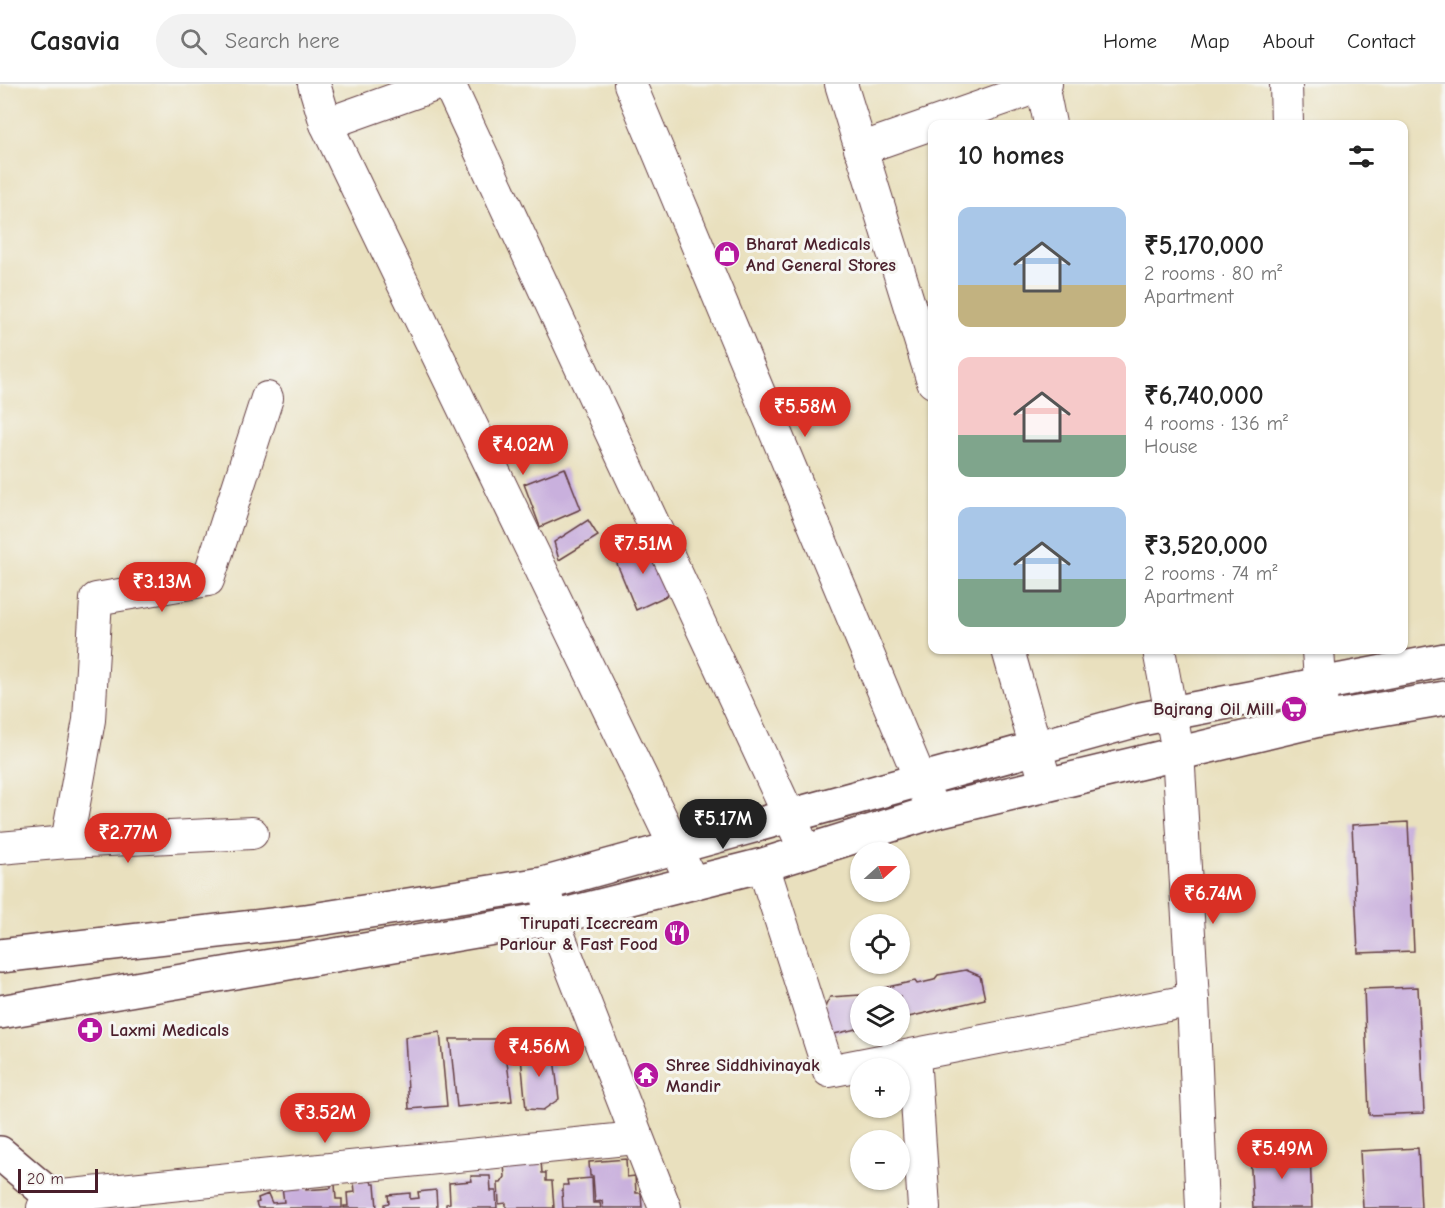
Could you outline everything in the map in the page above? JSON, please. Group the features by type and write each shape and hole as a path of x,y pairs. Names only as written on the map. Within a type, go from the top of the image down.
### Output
{"street":[{"path":"314,84 326,124 693,884"},
{"path":"326,124 438,84"},
{"path":"449,84 806,852"},
{"path":"630,84 933,812"},
{"path":"841,84 928,366"},
{"path":"942,120 1043,84 1049,120"},
{"path":"1286,84 1287,120"},
{"path":"860,149 928,125"},
{"path":"67,842 89,720 96,599 208,580 267,398"},
{"path":"1009,654 1046,784"},
{"path":"1160,654 1178,752 1193,1000 1202,1208"},
{"path":"1318,654 1323,718"},
{"path":"0,956 306,921 543,884 1141,719 1445,660"},
{"path":"0,1012 552,918 693,884 763,865 933,812 1046,784 1323,718 1445,698"},
{"path":"0,848 67,842 252,833"},
{"path":"763,865 829,1071 1193,1000"},
{"path":"543,884 552,918 665,1208"},
{"path":"914,1055 924,1208"},
{"path":"0,1154 53,1204 636,1138"}],"building":[{"path":"565,468 581,509 540,527 524,484"},
{"path":"588,520 598,536 559,560 554,542"},
{"path":"645,541 677,591 636,610 613,554"},
{"path":"1408,822 1414,951 1358,953 1352,825"},
{"path":"966,970 980,976 985,999 910,1017 910,986 892,986 934,980 938,975"},
{"path":"1418,987 1424,1113 1369,1115 1364,989"},
{"path":"850,996 850,1030 825,1036 820,1017 830,997"},
{"path":"440,1032 447,1106 409,1109 405,1037"},
{"path":"450,1039 504,1039 512,1101 457,1107"},
{"path":"520,1047 553,1050 559,1099 543,1110 526,1109"},
{"path":"1418,1148 1421,1208 1363,1208 1360,1151"},
{"path":"1310,1150 1312,1208 1253,1208 1250,1153"},
{"path":"626,1159 627,1177 635,1176 636,1193 641,1193 642,1208 603,1208 602,1201 595,1202 593,1176 590,1176 589,1162"},
{"path":"541,1161 542,1173 546,1173 546,1181 552,1181 554,1208 506,1208 506,1203 499,1204 498,1183 501,1183 505,1177 504,1164"},
{"path":"471,1176 490,1176 491,1191 496,1191 497,1208 446,1208 446,1204 450,1203 449,1183 472,1181"},
{"path":"592,1178 593,1203 600,1203 601,1208 563,1208 562,1191 563,1185 568,1185 567,1180"},
{"path":"371,1181 375,1184 377,1208 344,1208 348,1206 347,1193 355,1192 354,1182"},
{"path":"306,1184 306,1190 331,1188 331,1184 335,1184 336,1199 342,1199 342,1208 258,1208 256,1203 259,1202 258,1198 268,1194 272,1203 284,1202 282,1187"},
{"path":"436,1190 437,1208 384,1208 384,1204 389,1203 388,1195 410,1193 410,1199 419,1198 418,1192"}],"place":[{"name":"Bharat Medicals And General Stores","path":"727,254"},
{"name":"Bajrang Oil Mill","path":"1294,709"},
{"name":"Tirupati Icecream Parlour & Fast Food","path":"677,933"},
{"name":"Laxmi Medicals","path":"90,1030"},
{"name":"Shree Siddhivinayak Mandir","path":"646,1075"}]}
